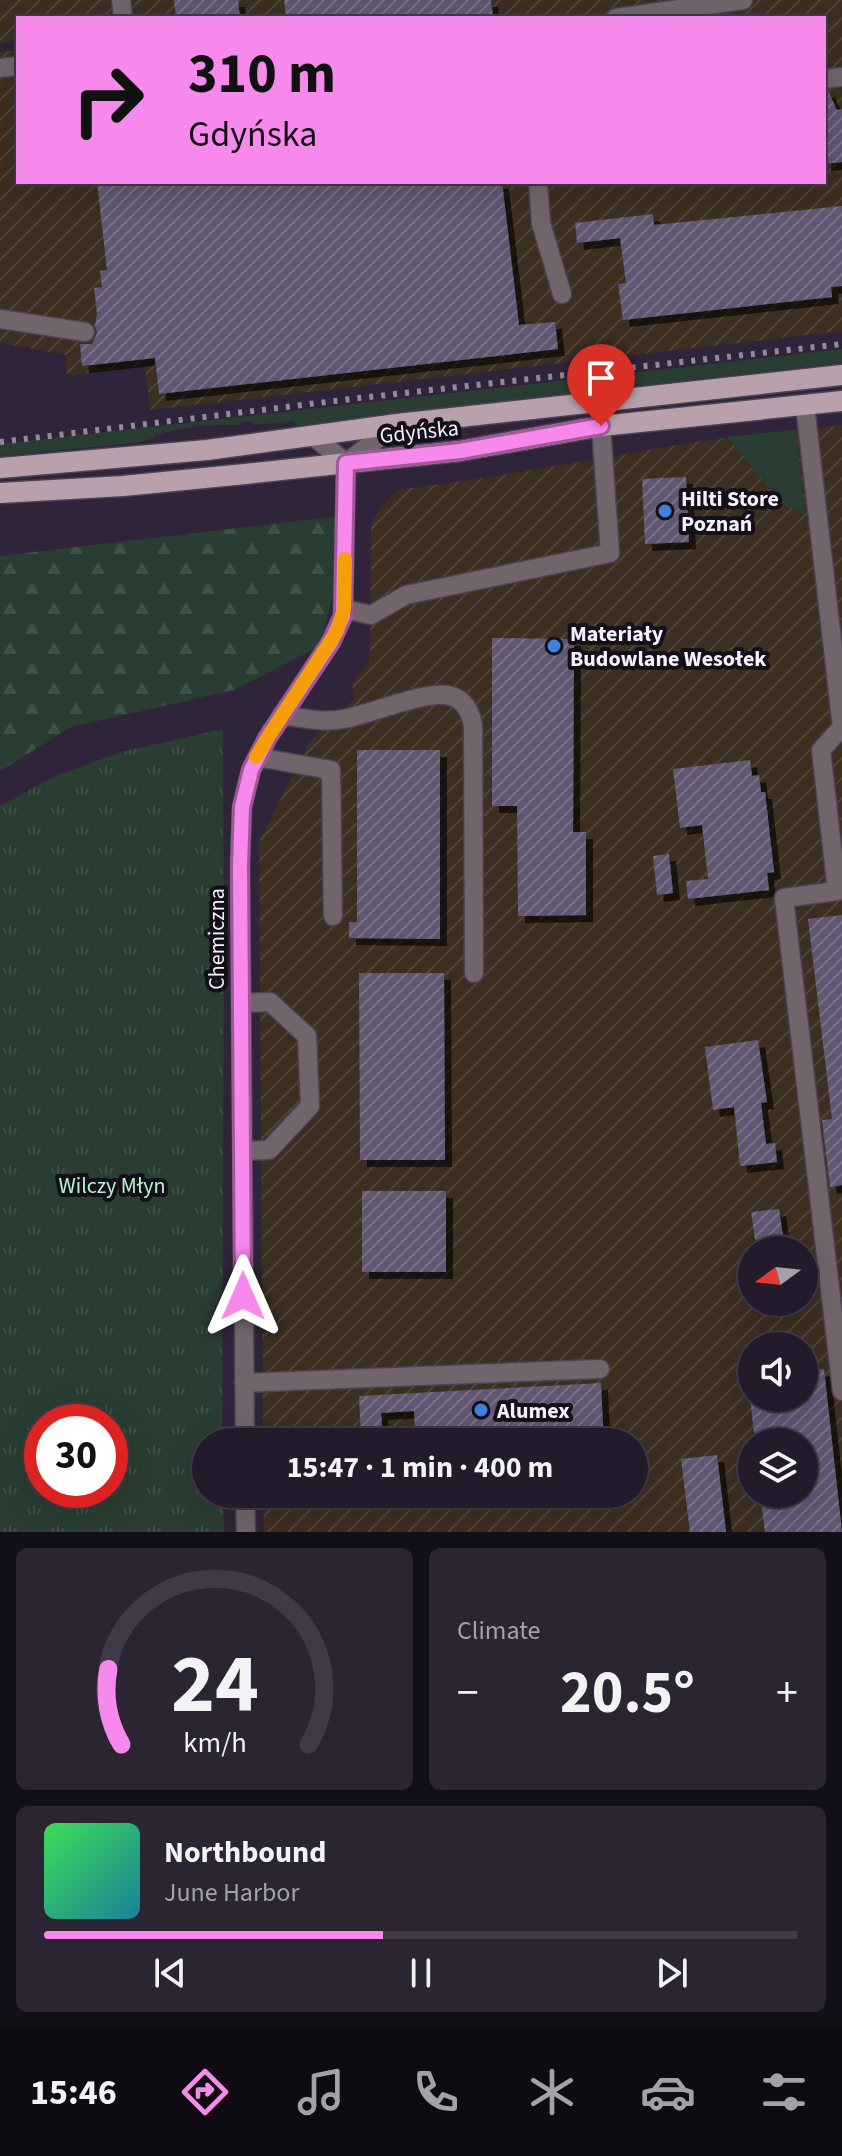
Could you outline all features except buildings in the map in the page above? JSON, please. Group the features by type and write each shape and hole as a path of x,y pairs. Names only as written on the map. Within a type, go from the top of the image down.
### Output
{"main road":[{"name":"Gdyńska","path":"0,468 207,450 397,424 842,375"},
{"name":"Gdyńska","path":"0,493 123,486 460,451 601,426 842,401"}],"street":[{"path":"630,16 743,0"},
{"path":"538,184 541,223 562,294"},
{"path":"0,319 85,332"},
{"path":"805,405 835,606 842,727 821,750 840,890 784,898 842,1391"},
{"path":"313,436 346,463 397,424"},
{"path":"344,609 371,615 406,595 610,553 601,426"},
{"name":"Chemiczna","path":"245,1428 241,1003 241,824 244,792 257,757 331,642 344,609 346,463"},
{"path":"282,715 310,720 342,720 430,696 447,695 461,701 469,710 473,725 474,973"},
{"path":"257,757 331,770 333,916"},
{"path":"241,1003 270,1002 307,1036 310,1106 269,1150 242,1151"},
{"path":"244,1383 600,1369"},
{"path":"245,1508 246,1532"}],"shaded area":[{"path":"0,0 842,0 842,331 150,410 145,365 67,376 66,355 0,343 0,52 16,50 16,184 826,184 826,16 16,16 16,42 0,43"},
{"path":"842,425 842,1532 264,1532 263,1508 648,1508 648,1428 263,1428 259,842 309,742 355,698 352,683 370,660 371,524 374,517 398,490 701,441"}],"green space":[{"path":"842,349 842,363 296,426 294,421 253,425 253,421 240,422 240,425 175,430 136,443 0,456 0,444"},
{"path":"793,430 796,433 805,513 802,514 781,503 727,437"},
{"path":"339,516 335,586 320,646 234,690 71,727 0,771 0,556"},
{"name":"Wilczy Młyn","path":"223,729 222,1428 192,1428 192,1508 223,1508 224,1532 0,1532 0,806 53,777 121,752"}],"railway":[{"path":"0,442 842,344"}],"slow traffic":[{"path":"256,757 337,631 344,609 345,559"}],"place":[{"name":"Hilti Store Poznań","path":"665,511"},
{"name":"Materiały Budowlane Wesołek","path":"554,646"},
{"name":"Alumex","path":"481,1410"}],"route":[{"path":"243,1296 242,807 251,770 262,747 331,642 343,616 346,463 460,451 601,426"}]}
